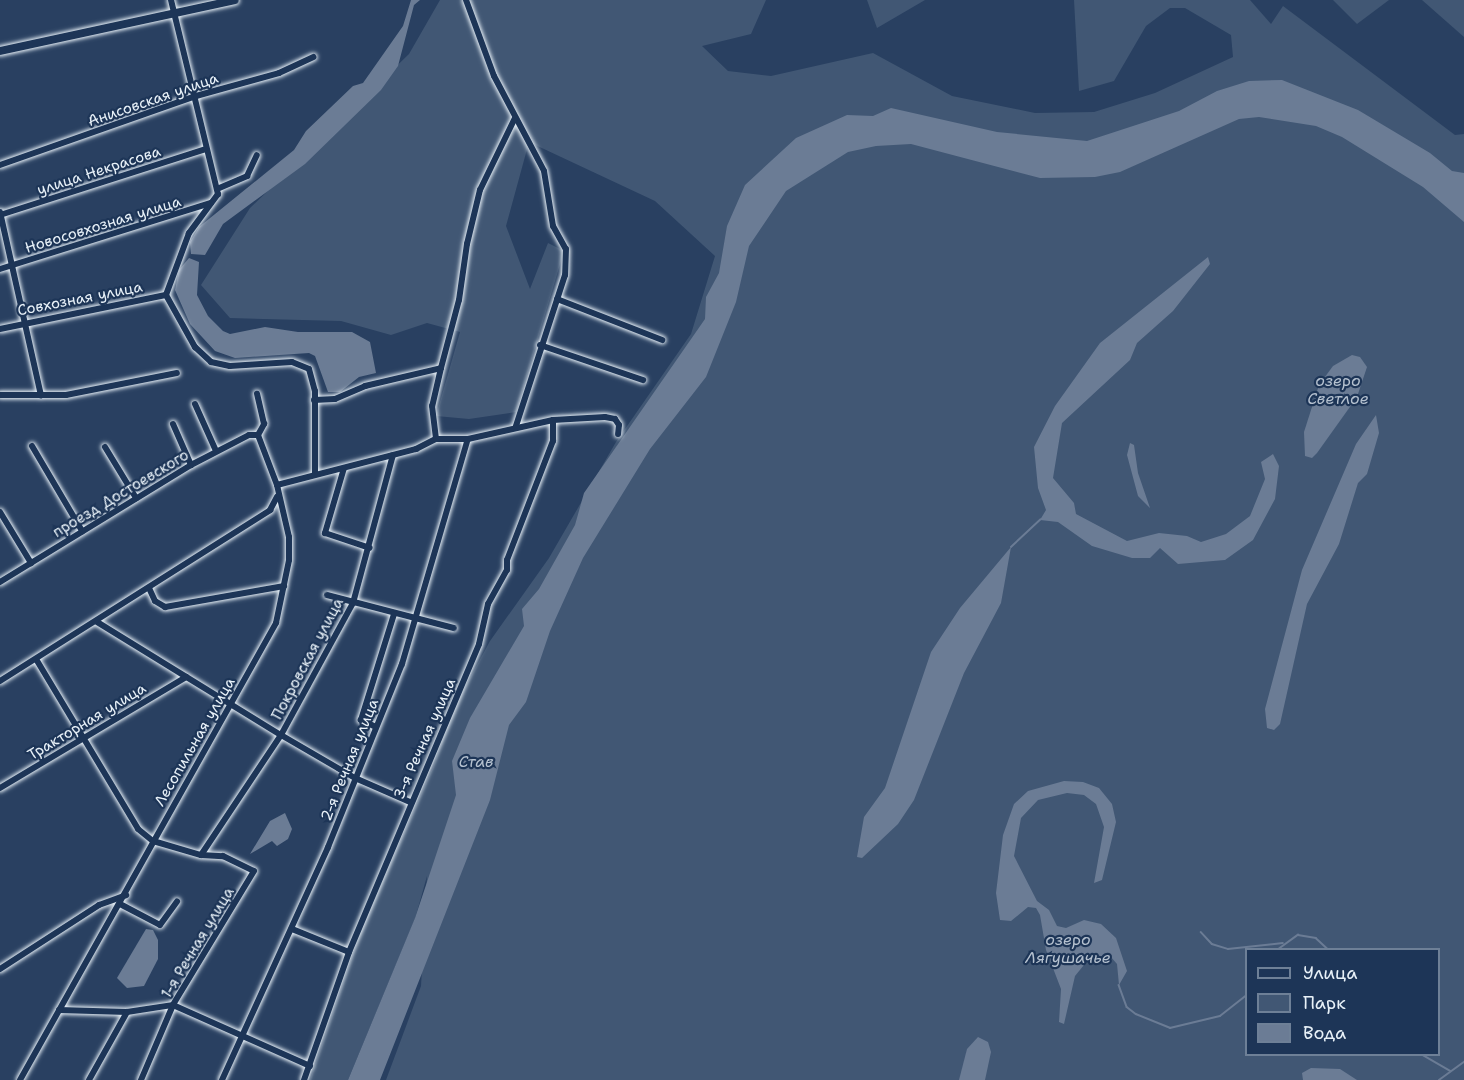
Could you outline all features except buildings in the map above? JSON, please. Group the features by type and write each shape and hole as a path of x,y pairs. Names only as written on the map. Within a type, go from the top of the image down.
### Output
{"main road":[{"path":"0,51 235,0"}],"street":[{"path":"171,0 172,14 189,84 196,96 205,149 217,189 213,203 189,233 166,295 195,347 211,362 230,366 304,363 314,379 315,474"},
{"path":"466,0 515,118 544,171 553,226 566,249 557,299 540,345 516,426"},
{"name":"Анисовская улица","path":"0,165 196,96 279,73 314,57"},
{"path":"436,439 432,406 459,300 467,244 480,190 515,118"},
{"name":"улица Некрасова","path":"0,213 205,149"},
{"path":"217,189 247,176 256,155"},
{"name":"Новосовхозная улица","path":"0,269 213,203"},
{"path":"0,213 42,395"},
{"name":"Совхозная улица","path":"0,329 26,321 166,295"},
{"path":"557,299 662,340"},
{"path":"540,345 643,380"},
{"path":"314,400 335,399 365,386 441,368"},
{"path":"0,395 42,395 102,390 177,373"},
{"name":"Лесопильная улица","path":"20,1080 126,895 228,701 276,623 284,586 289,537 277,485 258,435 264,424 257,394"},
{"path":"195,404 216,451"},
{"path":"277,485 416,450 436,439 468,439 516,426 553,420 590,416 615,419 618,434"},
{"name":"3-я Речная улица","path":"304,1080 349,952 410,802 447,723 479,644 488,604 507,570 507,560 553,441 553,420"},
{"path":"173,424 191,465"},
{"name":"проезд Достоевского","path":"0,582 191,465 249,435 258,435"},
{"name":"2-я Речная улица","path":"222,1080 292,929 402,664 414,618 422,606 468,439"},
{"path":"32,446 82,531"},
{"path":"105,447 136,498"},
{"name":"Покровская улица","path":"201,855 281,735 352,603 370,548 393,455"},
{"path":"344,468 325,533 370,548"},
{"path":"0,681 97,622 270,510 278,494"},
{"path":"0,512 30,563"},
{"path":"149,588 158,605 165,607 284,586"},
{"path":"327,595 454,628"},
{"path":"376,727 361,720 394,614"},
{"path":"97,622 355,778 410,802"},
{"path":"36,659 82,740 138,828 153,841 201,855"},
{"name":"Тракторная улица","path":"0,788 186,677"},
{"name":"1-я Речная улица","path":"141,1080 173,1005 254,874 223,856 201,855"},
{"path":"0,969 105,903 126,895"},
{"path":"105,903 119,906 160,925 177,902"},
{"path":"292,929 349,952"},
{"path":"59,1010 127,1012 173,1005 243,1034 310,1066"},
{"path":"89,1080 127,1012"}],"green space":[{"path":"440,0 766,0 751,34 702,46 728,71 771,76 873,53 952,96 1035,113 1094,112 1155,93 1233,57 1231,35 1185,8 1170,8 1146,26 1114,81 1079,91 1074,0 1250,0 1271,24 1283,6 1455,135 1464,134 1464,1080 386,1080 421,986 427,876 415,919 348,1080 310,1080 361,931 434,765 454,708 490,641 549,558 616,442 691,334 715,256 655,201 529,142 506,226 530,289 548,243 564,251 516,412 469,419 436,416 460,332 427,323 391,335 341,321 230,318 201,285 250,208 409,54"},
{"path":"867,0 925,0 877,28"},
{"path":"1333,0 1389,0 1357,24"},
{"path":"1422,0 1464,0 1464,37"}],"water":[{"path":"411,0 420,0 414,5 398,66 381,90 305,164 223,224 205,255 191,254 190,242 199,227 294,150 306,131 353,86 363,83 403,26"},
{"name":"Став","path":"1282,80 1358,110 1430,153 1452,171 1464,173 1464,222 1423,187 1342,137 1316,126 1259,117 1239,119 1120,172 1095,177 1040,178 911,144 876,146 848,152 786,191 749,246 736,302 706,377 650,449 583,558 550,631 526,702 509,725 490,800 380,1080 348,1080 415,918 456,795 452,761 470,718 524,626 522,609 539,589 575,525 584,493 705,319 706,297 719,273 727,226 745,185 796,138 847,115 873,116 891,108 997,132 1087,141 1179,111 1217,91 1249,81"},
{"path":"1208,257 1210,264 1173,311 1137,343 1130,360 1062,423 1053,478 1074,503 1076,514 1127,541 1159,533 1187,536 1201,542 1226,534 1250,516 1265,479 1261,462 1273,454 1279,466 1275,499 1253,540 1225,560 1178,564 1160,548 1150,558 1132,558 1092,546 1058,522 1040,520 1046,510 1038,488 1034,447 1055,406 1100,343"},
{"path":"189,258 199,262 197,295 208,316 223,331 230,334 265,327 298,332 352,332 370,342 376,373 359,377 340,392 328,392 315,356 309,353 235,358 215,351 190,324 175,290 179,270"},
{"name":"озеро Светлое","path":"1352,355 1360,357 1367,367 1357,397 1317,453 1312,458 1305,456 1304,432 1319,385 1333,366"},
{"path":"1376,415 1379,433 1367,474 1358,483 1339,544 1307,604 1280,724 1274,730 1267,728 1265,709 1302,570 1356,444"},
{"path":"1130,443 1134,445 1138,473 1150,508 1138,496 1127,455"},
{"path":"1011,547 1001,603 964,673 914,800 898,824 862,858 857,857 864,817 885,788 931,652 960,608"},
{"name":"озеро Лягушачье","path":"1064,781 1083,782 1099,788 1112,804 1116,822 1102,880 1094,883 1104,827 1096,804 1084,795 1067,793 1038,800 1021,818 1014,856 1037,901 1049,910 1057,926 1066,928 1084,920 1101,924 1116,938 1127,971 1119,985 1117,964 1110,956 1088,960 1075,976 1064,1024 1059,1022 1061,989 1046,950 1040,915 1036,908 1028,907 1011,921 1000,920 996,893 1003,835 1014,804 1028,791"},
{"path":"285,813 292,829 288,839 277,846 272,841 250,854 270,821"},
{"path":"146,929 153,930 158,940 158,959 144,986 127,988 117,978"},
{"path":"978,1037 988,1042 991,1052 985,1080 959,1080 967,1049"},
{"path":"1311,1068 1340,1069 1357,1080 1303,1080 1302,1073"}],"waterway":[{"path":"1011,547 1040,520"},
{"path":"1201,932 1212,944 1228,949 1283,943"},
{"path":"1280,948 1298,935 1316,938 1327,948"},
{"path":"1119,985 1127,1007 1136,1014 1170,1028 1220,1016 1245,997"},
{"path":"1424,1056 1450,1071"},
{"path":"1439,1080 1464,1062"}]}
